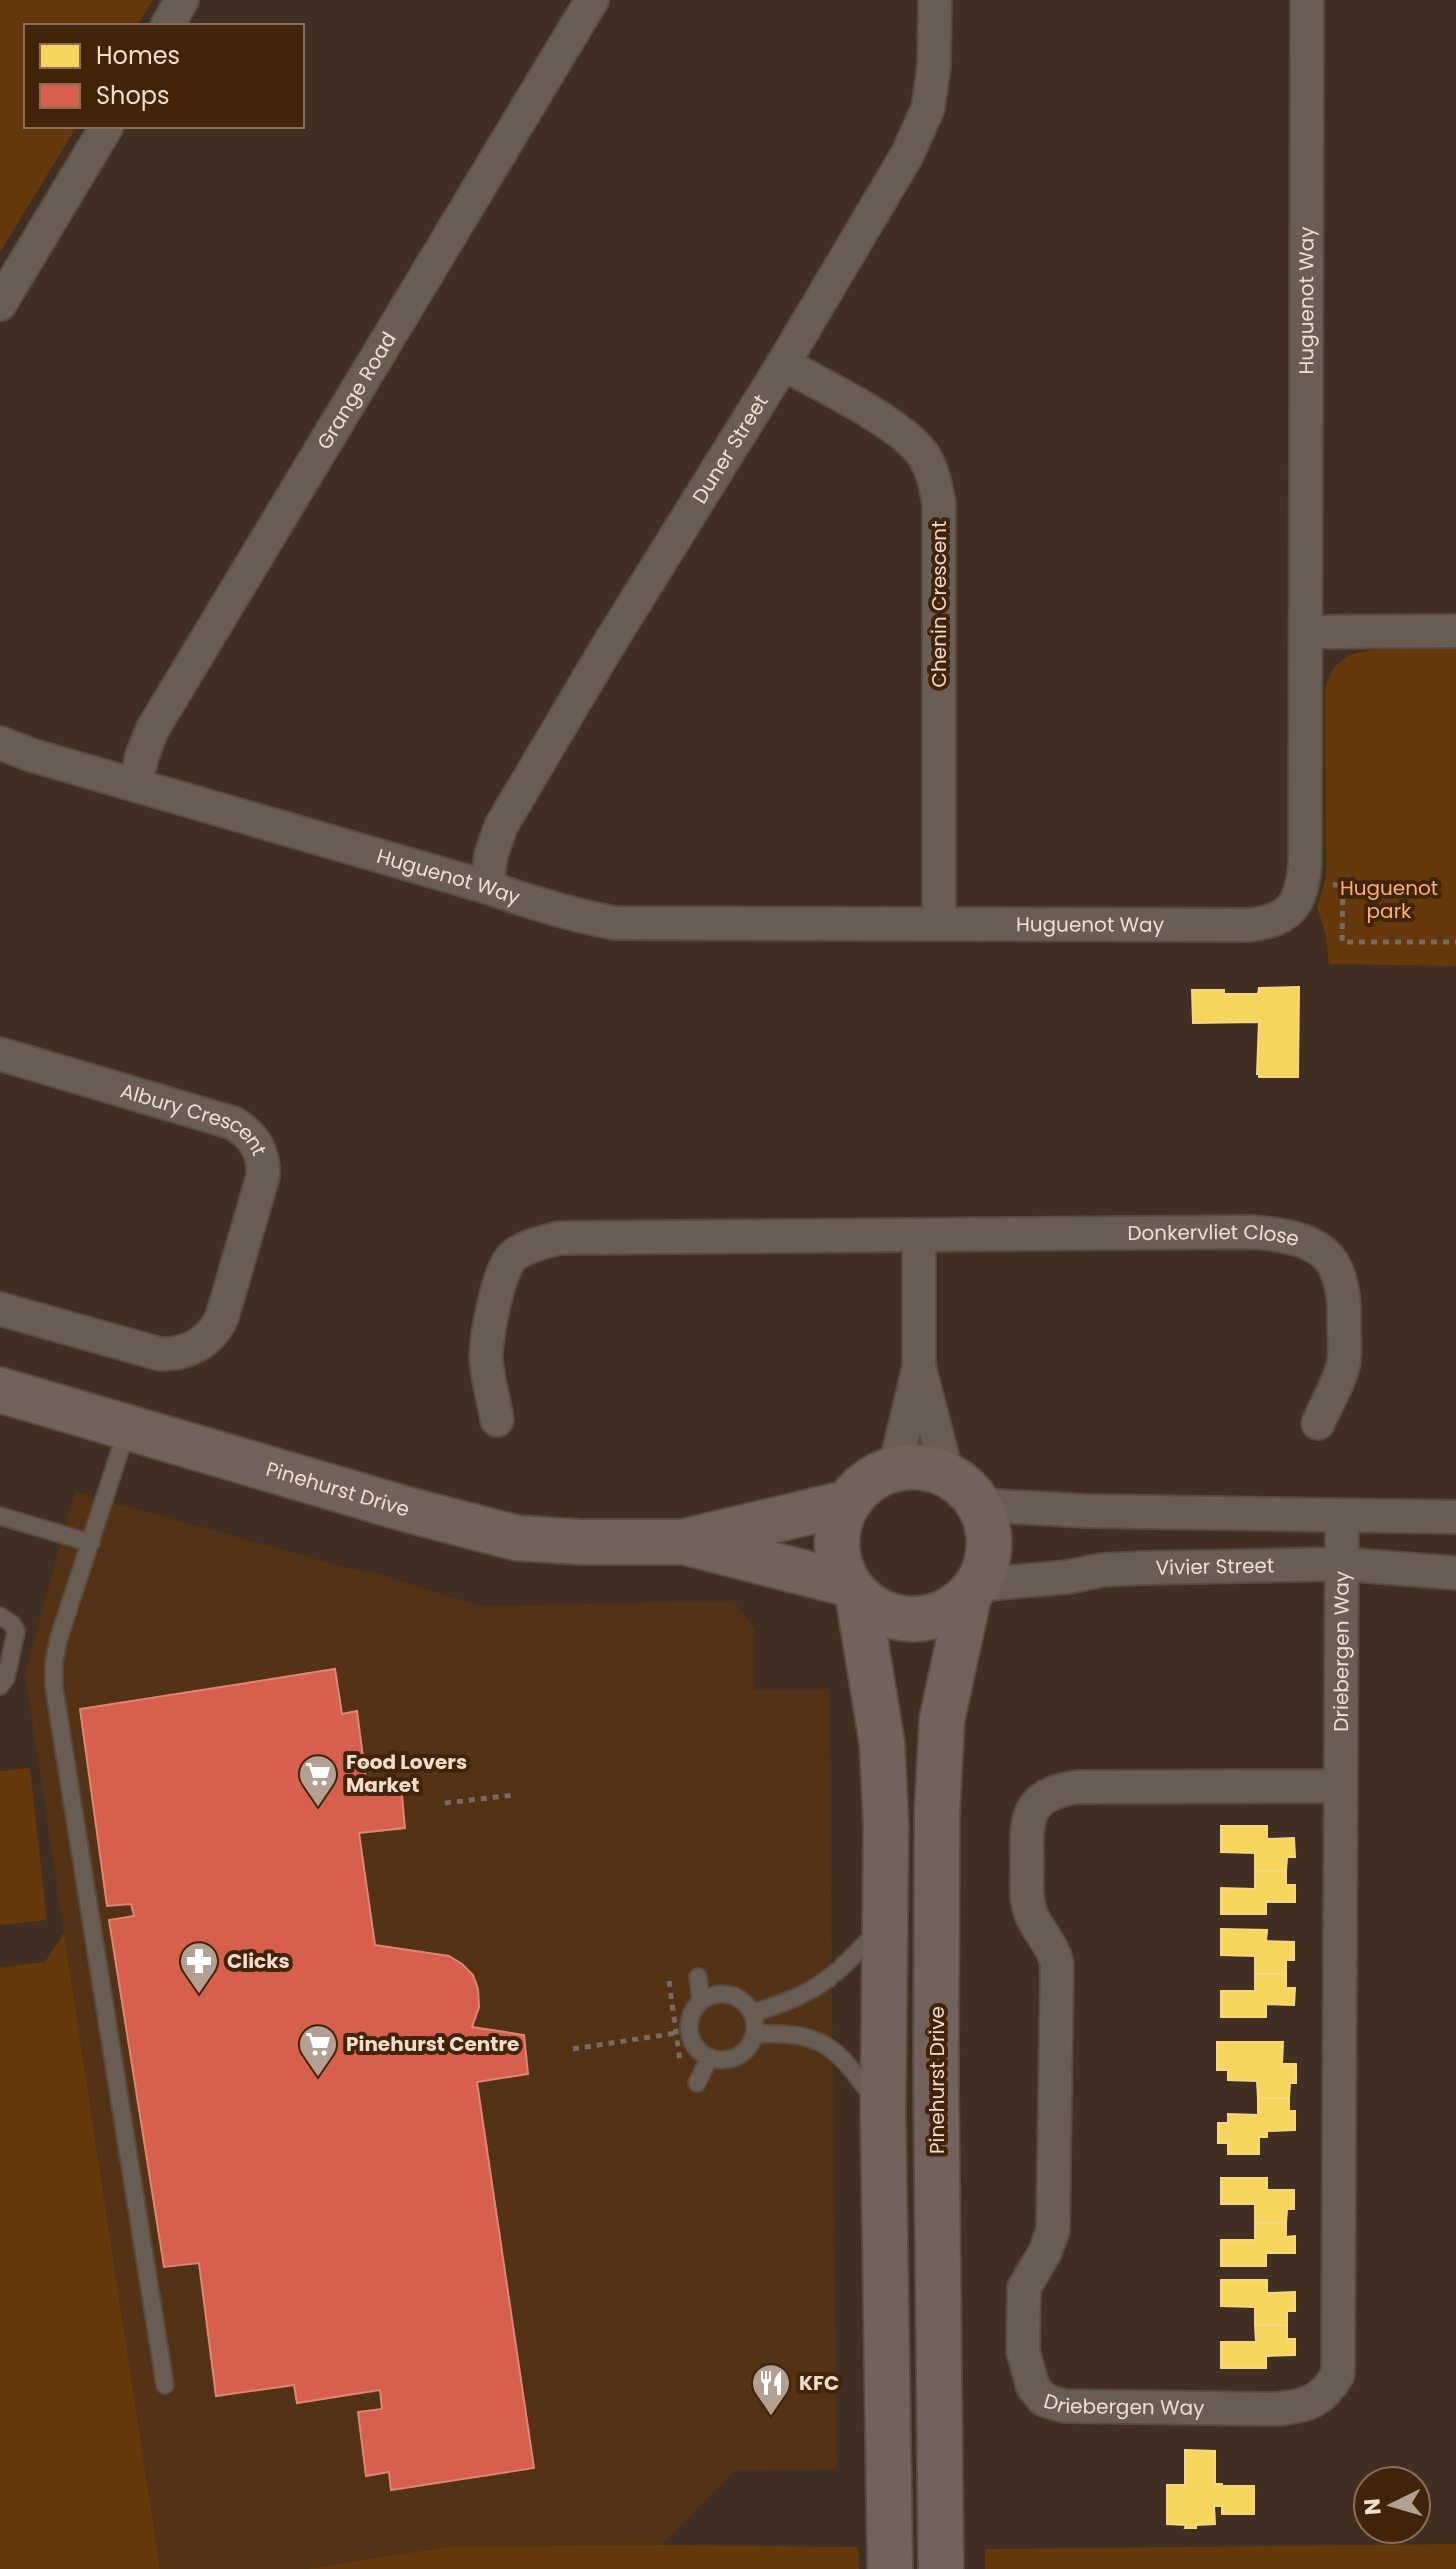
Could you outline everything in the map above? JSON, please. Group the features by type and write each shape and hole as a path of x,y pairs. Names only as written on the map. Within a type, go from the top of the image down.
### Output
{"street":[{"path":"168,24 182,0"},
{"name":"Grange Road","path":"135,785 152,730 592,0"},
{"name":"Duner Street","path":"487,887 495,839 501,826 606,649 783,364 921,128 928,108 934,66 935,0"},
{"name":"Huguenot Way","path":"0,743 31,755 550,908 615,923 1266,924 1279,919 1292,909 1304,884 1307,0"},
{"path":"0,304 106,128"},
{"name":"Chenin Crescent","path":"783,364 901,431 925,458 934,478 939,504 939,924"},
{"path":"1306,632 1456,631"},
{"name":"Albury Crescent","path":"0,1054 233,1123 243,1128 257,1145 264,1164 222,1317 209,1337 190,1349 175,1354 160,1354 0,1309"},
{"name":"Donkervliet Close","path":"497,1420 486,1357 503,1270 515,1254 559,1238 1250,1232 1296,1239 1314,1247 1332,1260 1342,1279 1343,1367 1318,1423"},
{"path":"895,1468 919,1367 919,1235"},
{"path":"919,1367 947,1474"},
{"name":"Pinehurst Drive","path":"0,1390 409,1510 517,1538 581,1542 682,1542 847,1503"},
{"path":"853,1590 878,1611 901,1619 926,1618 949,1610 973,1590 985,1566 989,1545 987,1524 979,1505 965,1487 947,1474 925,1467 895,1468 868,1481 847,1503 839,1522 836,1543 839,1565 853,1590 882,1743 886,1825 883,2112 890,2569"},
{"path":"979,1505 1086,1511 1456,1517"},
{"name":"Driebergen Way","path":"1340,1786 1077,1787 1055,1791 1032,1810 1026,1830 1030,1913 1051,1945 1057,1964 1053,2230 1045,2252 1024,2288 1023,2351 1033,2387 1044,2400 1064,2406 1287,2408 1310,2404 1321,2397 1338,2374 1342,1516"},
{"name":"Pinehurst Drive","path":"682,1542 853,1590"},
{"name":"Vivier Street","path":"973,1590 1102,1570 1143,1568 1341,1564 1456,1573"},
{"name":"Pinehurst Drive","path":"941,2569 936,2078 937,1813 942,1719 973,1590"}],"lane":[{"path":"128,1428 58,1641 54,1687 165,2385"},
{"path":"0,1516 91,1543"},
{"path":"0,1616 16,1631 6,1678 0,1686"},
{"path":"752,2013 810,1992 849,1962 886,1921"},
{"path":"698,1977 701,2001"},
{"path":"732,1995 742,2000 755,2023 750,2044 742,2053 732,2058 710,2057 693,2042 689,2031 690,2020 701,2001 710,1996 732,1995"},
{"path":"754,2034 786,2032 807,2036 824,2044 852,2068 883,2112"},
{"path":"697,2083 710,2057"}],"path":[{"path":"1304,884 1343,885 1342,942 1456,942"},
{"path":"445,1803 514,1795"},
{"path":"669,1981 681,2073"},
{"path":"573,2049 676,2033"}],"shaded area":[{"path":"75,1492 379,1574 479,1606 733,1601 754,1628 754,1690 829,1689 837,2469 736,2470 662,2545 453,2546 306,2569 160,2569 25,1674"}],"green space":[{"path":"0,0 153,0 138,24 24,24 24,128 76,128 0,252"},
{"name":"Huguenot park","path":"1456,649 1456,966 1329,964 1326,936 1317,907 1326,878 1325,690 1329,677 1335,666 1352,654 1374,650"},
{"path":"30,1768 47,1920 0,1925 0,1771"},
{"path":"64,1933 160,2569 0,2569 0,1968 45,1962"},
{"path":"1456,2544 1456,2569 985,2569 985,2549"},
{"path":"453,2546 858,2547 859,2569 306,2569"}],"building: Homes":[{"path":"1299,987 1298,1077 1259,1077 1259,1022 1193,1023 1192,990 1258,994 1259,988"},
{"path":"1221,1826 1267,1826 1267,1839 1294,1838 1295,1857 1287,1857 1286,1871 1255,1871 1255,1853 1221,1852"},
{"path":"1255,1871 1286,1871 1286,1885 1295,1885 1295,1902 1266,1902 1266,1914 1221,1914 1221,1888 1255,1889"},
{"path":"1221,1929 1267,1930 1266,1941 1294,1942 1294,1960 1286,1960 1286,1974 1255,1974 1255,1956 1221,1955"},
{"path":"1255,1974 1286,1974 1286,1988 1295,1988 1294,2005 1266,2004 1266,2017 1221,2017 1221,1991 1255,1991"},
{"path":"1217,2042 1283,2042 1282,2064 1296,2064 1296,2083 1290,2083 1289,2098 1258,2098 1257,2081 1228,2080 1228,2070 1217,2070"},
{"path":"1258,2098 1289,2098 1289,2111 1295,2111 1295,2130 1267,2131 1267,2137 1259,2137 1259,2154 1228,2154 1228,2143 1218,2143 1218,2123 1228,2123 1228,2114 1258,2115"},
{"path":"1221,2178 1267,2178 1267,2190 1294,2190 1294,2209 1287,2209 1286,2223 1255,2223 1255,2204 1221,2204"},
{"path":"1255,2223 1286,2223 1286,2237 1295,2236 1295,2253 1266,2253 1266,2266 1221,2266 1221,2240 1255,2240"},
{"path":"1221,2280 1267,2280 1267,2293 1295,2292 1295,2311 1287,2311 1287,2325 1255,2325 1255,2307 1221,2306"},
{"path":"1255,2325 1287,2325 1287,2339 1295,2339 1295,2355 1266,2356 1266,2368 1221,2368 1221,2342 1256,2342"},
{"path":"1185,2450 1215,2451 1215,2484 1254,2486 1254,2514 1222,2514 1222,2506 1214,2506 1215,2524 1185,2528 1186,2525 1167,2524 1167,2485 1185,2485"}],"building: Shops":[{"name":"Pinehurst Centre","path":"335,1669 342,1714 357,1711 366,1780 401,1785 405,1828 359,1833 375,1945 449,1956 473,1975 478,1989 479,2007 472,2027 524,2035 528,2074 477,2082 534,2468 391,2490 389,2472 366,2476 358,2412 382,2409 380,2390 297,2403 294,2385 216,2396 199,2263 164,2267 109,1920 134,1916 131,1904 107,1906 80,1709"}],"place":[{"name":"Food Lovers Market","path":"318,1808"},
{"name":"Clicks","path":"199,1995"},
{"name":"Pinehurst Centre","path":"318,2078"},
{"name":"KFC","path":"771,2417"}]}
